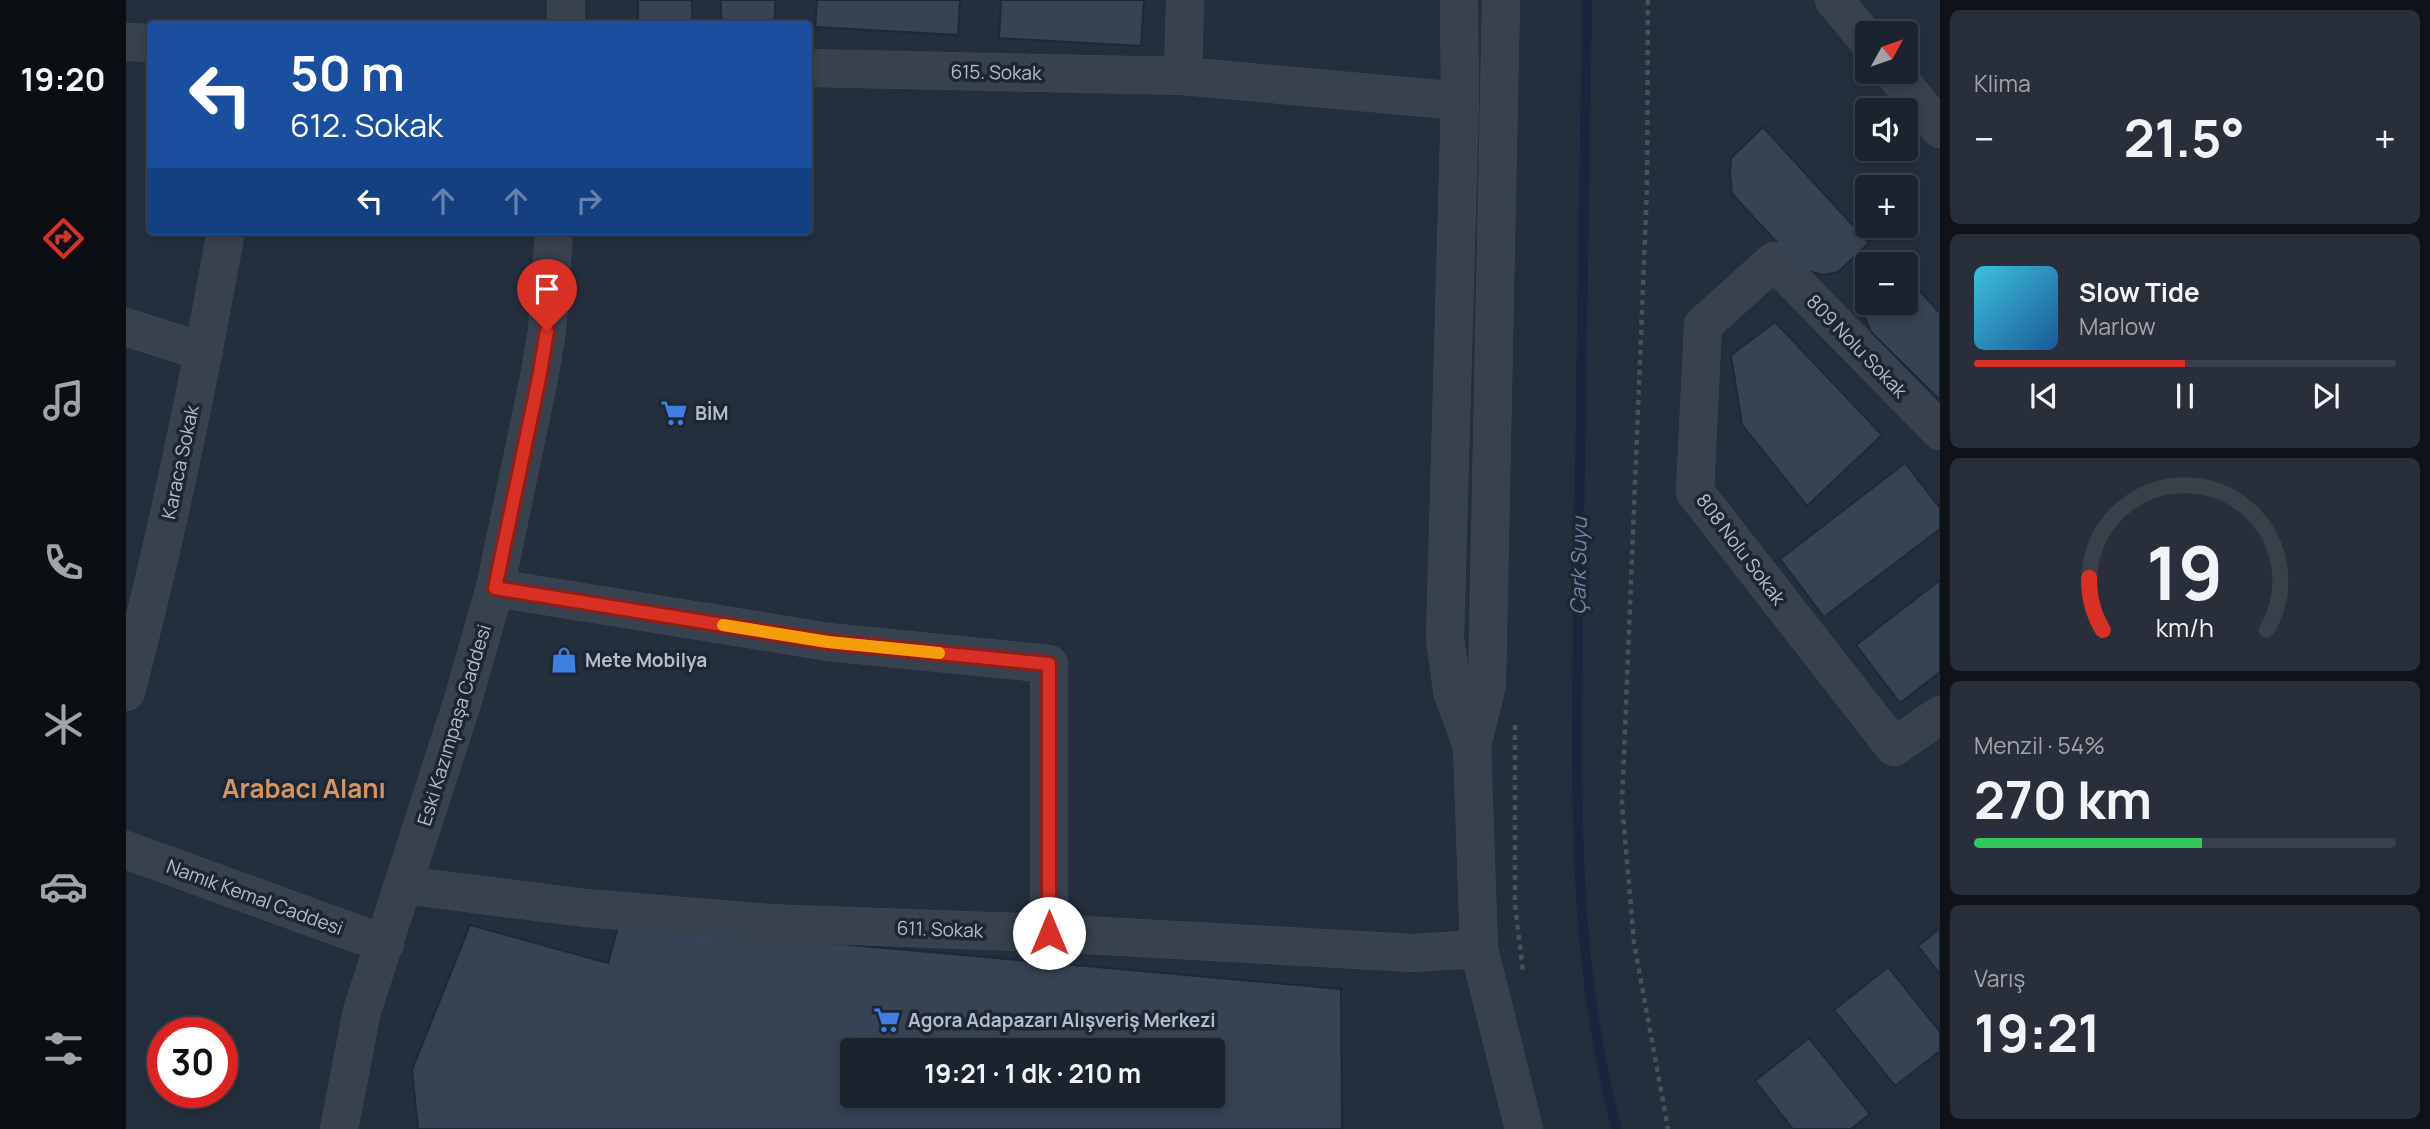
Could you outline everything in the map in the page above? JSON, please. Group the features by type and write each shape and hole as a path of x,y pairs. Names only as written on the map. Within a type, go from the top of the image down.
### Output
{"street":[{"path":"566,0 566,21"},
{"path":"1183,75 1185,0"},
{"path":"1459,0 1461,101 1445,638 1452,691 1472,746"},
{"path":"1501,0 1488,684 1472,746 1479,949 1524,1129"},
{"path":"1834,0 1855,25"},
{"path":"126,42 147,43"},
{"name":"615. Sokak","path":"812,68 1183,75 1461,101"},
{"path":"1903,84 1940,128"},
{"name":"Karaca Sokak","path":"126,692 139,588 204,352 225,235"},
{"name":"Eski Kazımpaşa Caddesi","path":"339,1129 362,1011 463,700 495,588 547,331 554,235"},
{"name":"809 Nolu Sokak","path":"1774,261 1940,431"},
{"name":"808 Nolu Sokak","path":"1774,261 1703,325 1695,492 1894,747 1940,715"},
{"path":"126,327 204,352"},
{"path":"495,588 828,642 1049,664 1049,933"},
{"name":"Namık Kemal Caddesi","path":"126,850 385,944"},
{"name":"611. Sokak","path":"403,884 585,908 768,923 1049,933 1413,953 1479,949"}],"path":[{"path":"1648,0 1647,188 1622,803 1634,943 1668,1129"}],"building":[{"path":"638,0 692,0 692,21 638,21"},
{"path":"721,0 775,0 775,21 721,21"},
{"path":"817,0 960,0 958,35 815,27"},
{"path":"1001,0 1144,0 1141,46 999,38"},
{"path":"1763,127 1855,228 1855,238 1864,238 1869,243 1859,252 1855,252 1855,256 1838,272 1823,275 1803,270 1732,194 1731,158"},
{"path":"1918,289 1940,313 1940,400 1871,332 1865,315 1918,315"},
{"path":"1775,322 1882,435 1807,506 1742,425 1731,355"},
{"path":"1905,463 1940,508 1940,529 1824,617 1780,559"},
{"path":"1940,580 1940,672 1900,703 1856,645"},
{"name":"Agora Adapazarı Alışveriş Merkezi","path":"619,924 1341,989 1342,1129 418,1129 412,1070 470,925 608,963"},
{"path":"1940,928 1940,974 1918,946"},
{"path":"1888,967 1940,1032 1940,1051 1895,1086 1834,1010"},
{"path":"1809,1038 1870,1114 1851,1129 1793,1129 1755,1081"}],"waterway":[{"name":"Çark Suyu","path":"1587,0 1578,802 1584,934 1591,999 1602,1065 1617,1129"}],"slow traffic":[{"path":"723,625 828,642 939,653"}],"place":[{"name":"BİM","path":"674,413"},
{"name":"Mete Mobilya","path":"564,660"},
{"name":"Agora Adapazarı Alışveriş Merkezi","path":"887,1020"}],"district":[{"name":"Arabacı Alanı","path":"304,789"}],"route":[{"path":"547,331 495,588 828,642 1049,664 1049,933"}]}
